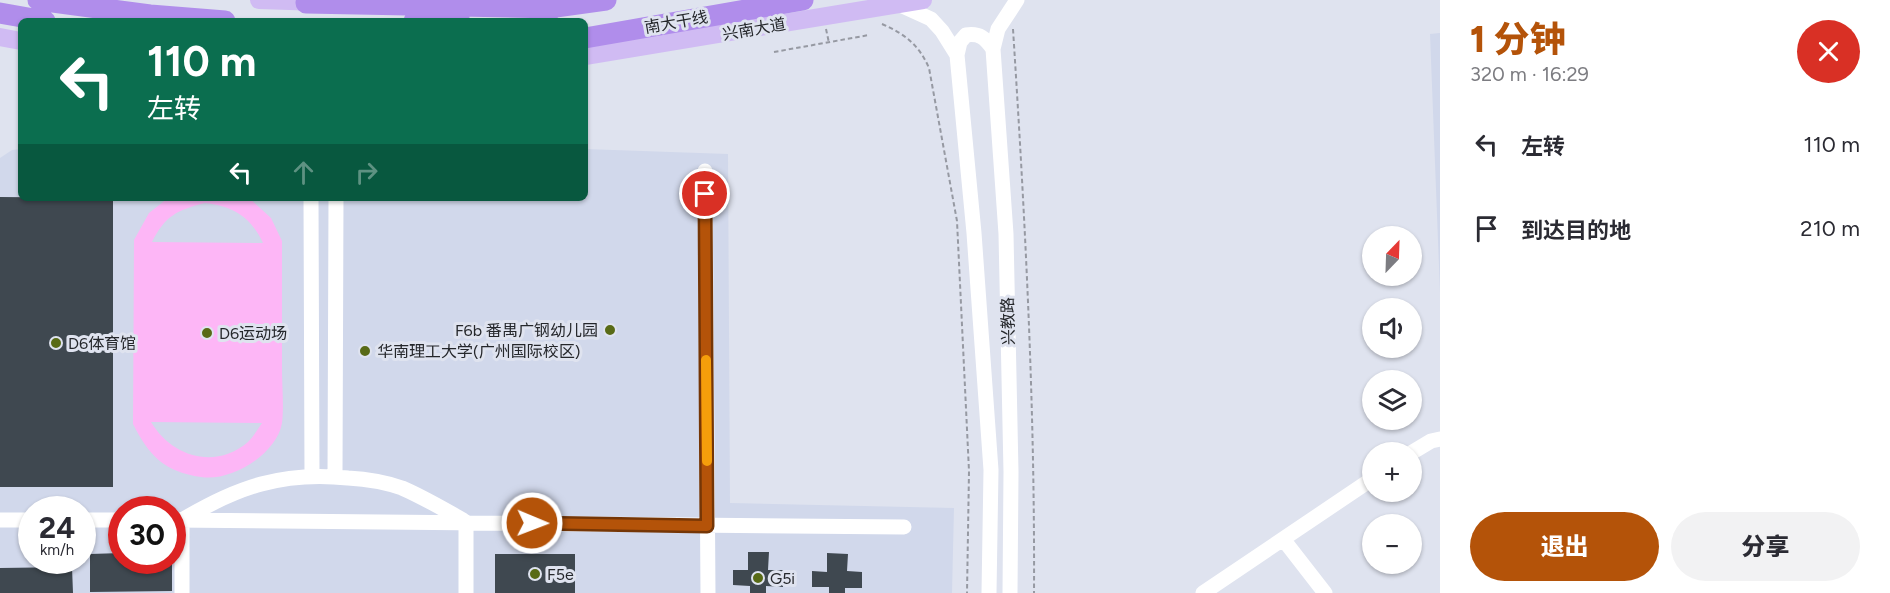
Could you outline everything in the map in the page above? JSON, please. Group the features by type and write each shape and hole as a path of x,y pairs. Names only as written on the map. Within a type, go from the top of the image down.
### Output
{"highway":[{"path":"38,0 188,18"},
{"path":"446,18 554,8 606,0"},
{"name":"南大干线","path":"588,37 803,0"},
{"path":"306,3 554,8"},
{"path":"0,13 28,18"}],"main road":[{"path":"259,0 306,3 373,0"},
{"name":"兴南大道","path":"588,56 923,0"},
{"path":"0,37 18,40"}],"street":[{"path":"898,4 931,19 957,55"},
{"path":"993,49 998,29 1014,4"},
{"path":"957,55 960,42 966,35 977,33 985,38 993,49"},
{"name":"兴教路","path":"993,49 1006,234 1011,472 1010,593"},
{"name":"兴教路","path":"957,55 974,233 991,471 989,593"},
{"path":"705,171 708,593"},
{"path":"311,201 312,476"},
{"path":"335,476 336,201"},
{"path":"1422,446 1440,439"},
{"path":"186,515 249,486 284,477 335,476 364,479 401,488 466,522"},
{"path":"1203,593 1362,486"},
{"path":"0,520 18,520"},
{"path":"186,520 904,527"},
{"path":"466,522 466,593"},
{"path":"1283,539 1325,593"},
{"path":"181,574 182,593"}],"path":[{"path":"1014,4 1035,470 1034,593"},
{"path":"882,24 910,39 922,52 929,68 957,221 969,471 967,593"},
{"path":"774,52 869,35"}],"shaded area":[{"path":"1440,33 1440,292 1430,34"},
{"name":"华南理工大学(广州国际校区)","path":"18,149 18,201 588,201 588,149 728,154 730,503 954,508 952,593 0,593 0,158 12,150"},
{"name":"D6运动场","path":"164,201 252,201 271,218 282,241 282,423 271,445 251,464 226,475 201,477 188,475 168,466 152,454 133,424 134,240 149,213","holes":["205,203 240,214 253,226 263,243 152,242 162,226 173,215","151,422 261,423 248,442 235,451 222,456 208,457 195,456 170,444"]}],"building":[{"name":"D6体育馆","path":"0,197 18,197 18,201 113,201 113,487 0,487"},
{"name":"G5i","path":"748,552 769,552 768,570 783,570 783,587 766,586 766,593 750,593 750,586 733,585 733,570 748,570"},
{"path":"108,553 108,574 172,574 172,591 90,592 90,574 96,574 96,554"},
{"path":"827,553 848,554 847,571 862,572 862,588 845,588 845,593 829,593 829,587 812,587 812,571 827,572"},
{"name":"F5e","path":"495,554 575,554 575,593 495,593"},
{"path":"0,568 18,568 18,574 72,574 73,593 0,593"}],"slow traffic":[{"path":"706,360 707,461"}],"place":[{"name":"F6b 番禺广钢幼儿园","path":"610,330"},
{"name":"D6运动场","path":"207,333"},
{"name":"D6体育馆","path":"56,343"},
{"name":"华南理工大学(广州国际校区)","path":"365,351"},
{"name":"F5e","path":"535,574"},
{"name":"G5i","path":"758,578"}],"route":[{"path":"532,523 707,526 705,194"}]}
